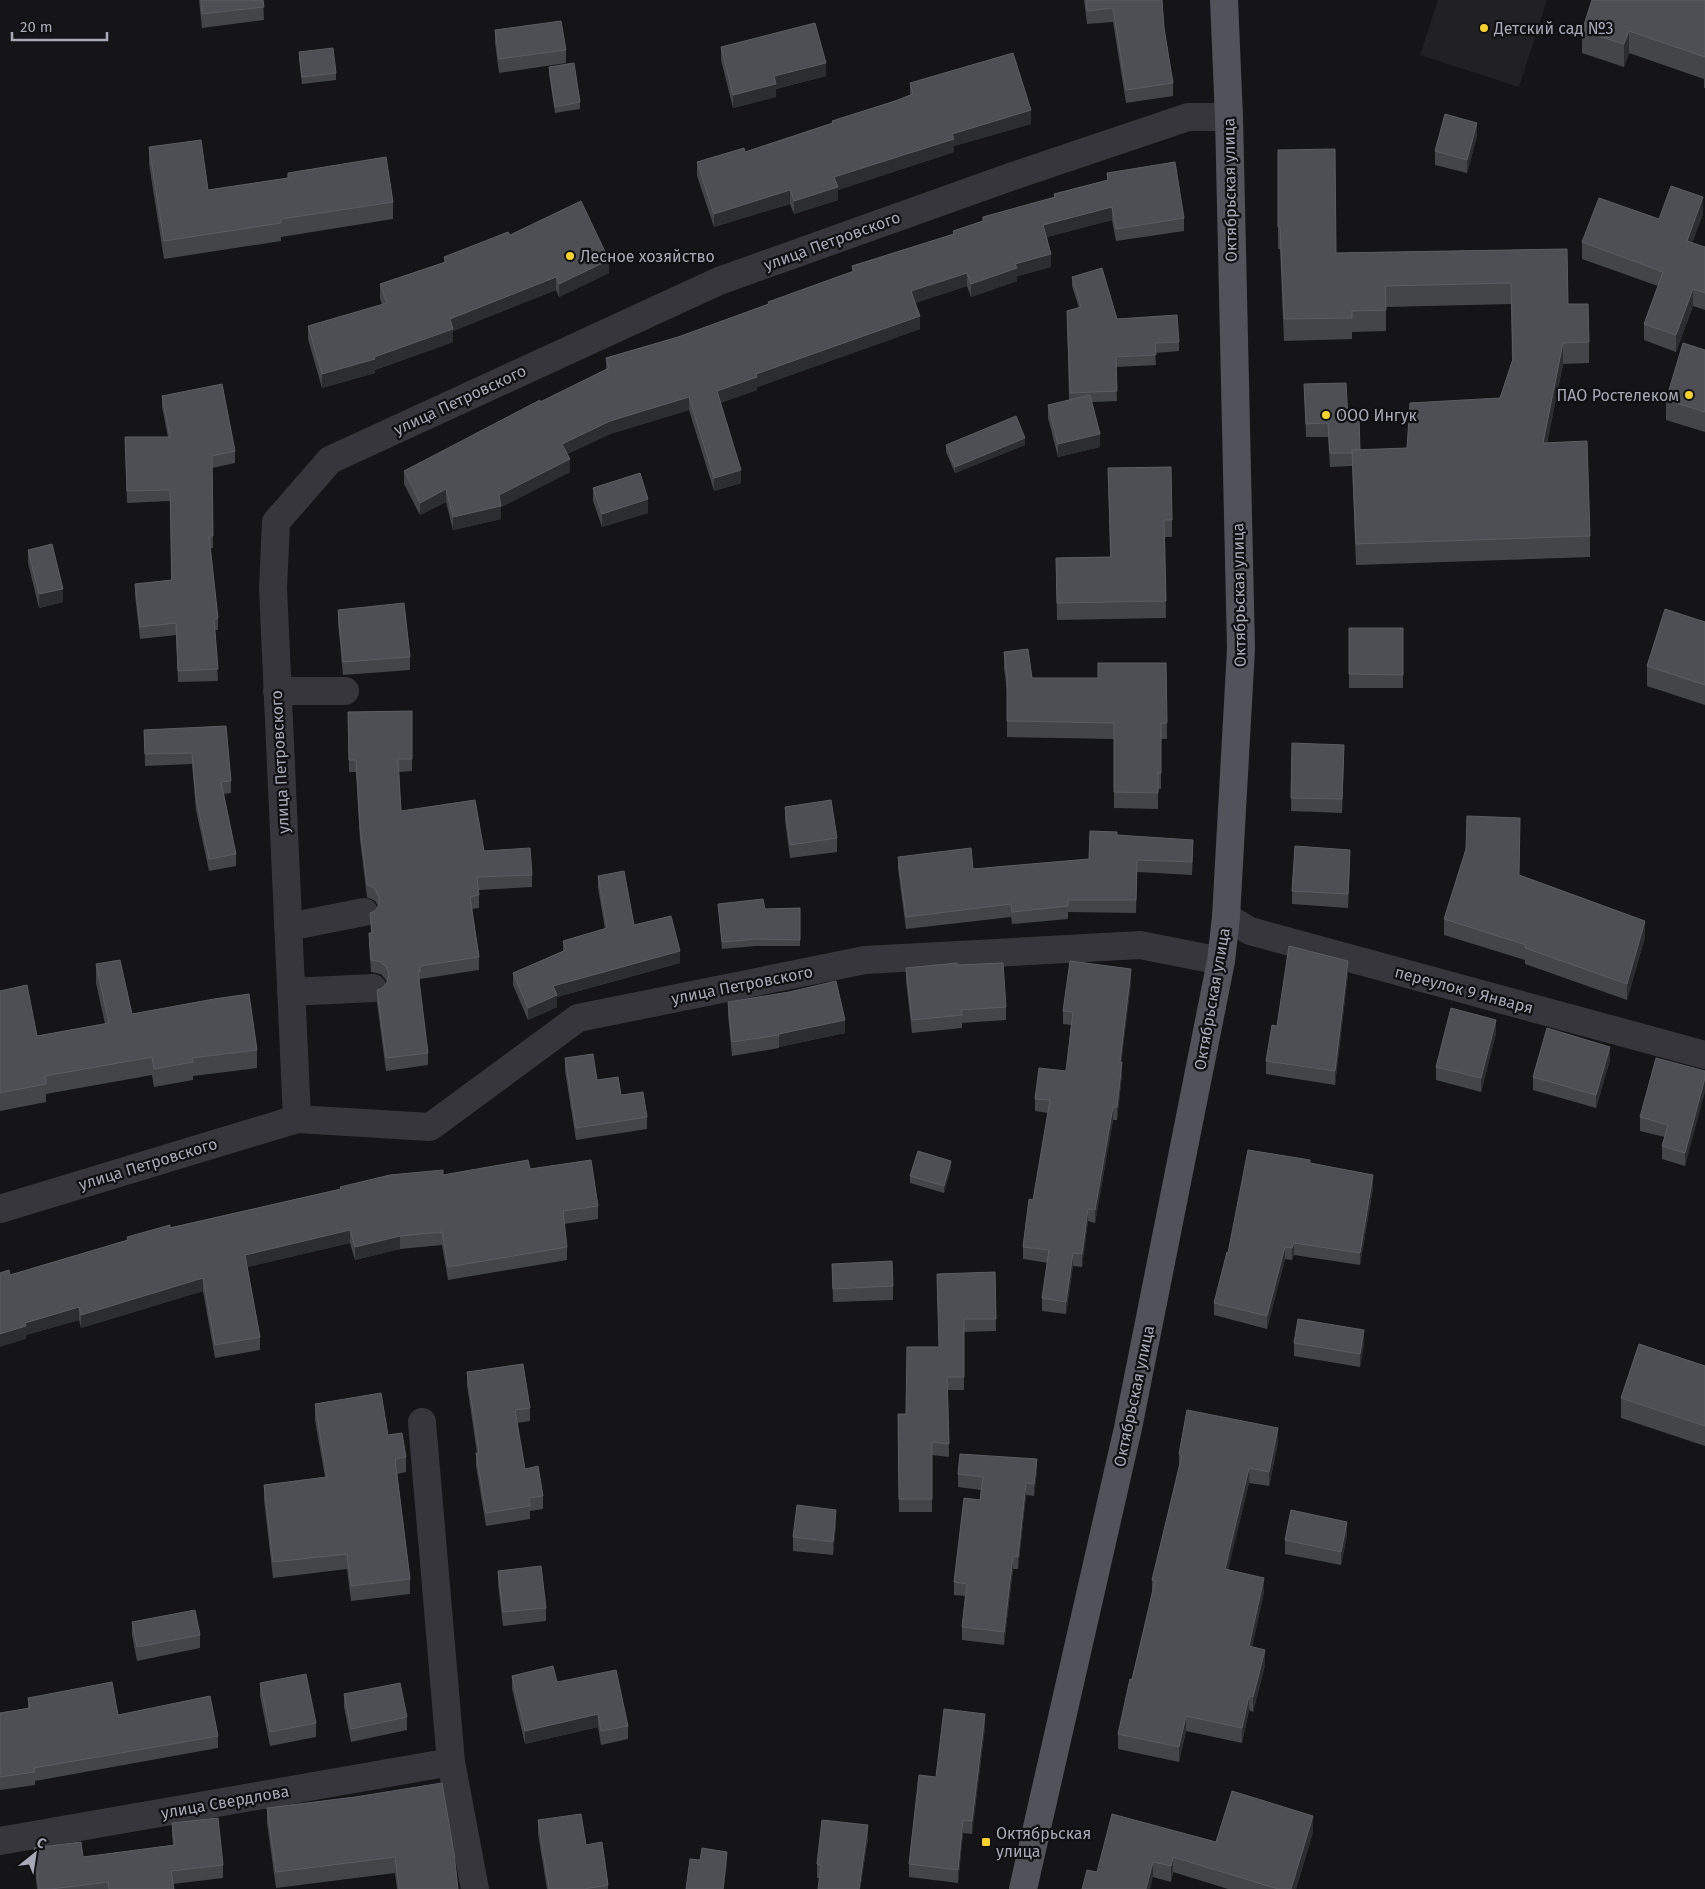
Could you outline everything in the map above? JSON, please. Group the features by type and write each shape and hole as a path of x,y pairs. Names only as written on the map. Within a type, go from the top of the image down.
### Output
{"main road":[{"name":"Октябрьская улица","path":"1023,1889 1128,1428 1222,961 1241,649 1229,117 1224,0"}],"street":[{"name":"улица Петровского","path":"297,1119 272,588 276,522 330,460 720,281 1013,176 1188,117 1229,117"},
{"path":"277,692 345,691"},
{"path":"288,927 364,912"},
{"name":"переулок 9 Января","path":"1226,917 1250,931 1705,1056"},
{"name":"улица Петровского","path":"0,1209 297,1119 430,1127 578,1018 865,960 1140,945 1222,961"},
{"path":"291,992 372,988"},
{"path":"422,1422 450,1762 475,1889"},
{"name":"улица Свердлова","path":"0,1842 450,1762"}],"shaded area":[{"name":"Детский сад №3","path":"1438,0 1547,0 1519,87 1420,55"}],"building":[{"path":"201,0 263,0 264,7 202,14"},
{"path":"1086,0 1162,0 1164,28 1173,83 1126,90 1113,8 1087,11"},
{"path":"1592,0 1705,0 1705,57 1629,31 1624,44 1582,31"},
{"path":"561,21 566,50 499,59 495,30"},
{"path":"815,23 826,63 774,76 776,84 733,95 721,47"},
{"path":"333,48 336,73 302,77 299,52"},
{"path":"1013,53 1031,110 952,134 954,139 834,177 838,187 794,201 790,190 714,214 697,162 744,148 745,152 833,123 832,121 913,94 910,83"},
{"path":"574,63 580,102 555,107 549,67"},
{"path":"1445,114 1477,123 1467,160 1435,151"},
{"path":"201,140 208,190 288,178 288,173 386,157 393,202 281,219 281,223 164,241 149,147"},
{"path":"1335,149 1336,253 1567,249 1568,304 1588,304 1589,342 1563,343 1543,443 1587,441 1590,536 1356,544 1352,450 1407,448 1410,403 1500,398 1513,359 1511,283 1385,286 1386,310 1352,311 1352,318 1284,319 1280,227 1278,227 1278,150"},
{"path":"1175,162 1184,218 1116,229 1112,207 1043,225 1051,254 1015,264 1017,268 971,284 967,273 911,291 920,316 756,374 757,377 717,391 741,470 714,478 689,397 610,421 562,444 570,459 499,495 501,506 453,517 446,489 420,503 404,471 540,400 540,402 609,368 606,358 678,337 769,304 768,302 854,271 852,266 954,234 953,231 983,221 983,217 1055,197 1054,194 1108,180 1107,173"},
{"path":"1671,186 1703,197 1687,241 1705,247 1705,293 1693,289 1676,335 1644,324 1663,272 1582,242 1599,198 1659,219"},
{"path":"581,201 609,260 559,284 556,277 450,319 453,329 374,357 375,359 322,374 308,326 387,303 380,284 446,262 444,257 508,232 510,235"},
{"path":"1102,268 1117,319 1177,315 1179,342 1155,343 1156,355 1116,357 1117,391 1070,393 1067,311 1081,307 1072,277"},
{"name":"ПАО Ростелеком","path":"1683,343 1705,350 1705,412 1666,400"},
{"name":"ООО Ингук","path":"1346,383 1348,419 1359,418 1360,450 1352,450 1352,453 1330,453 1328,423 1306,424 1304,384"},
{"path":"222,384 235,451 212,456 213,536 209,536 218,618 214,619 218,669 178,671 176,623 140,627 135,584 172,580 170,490 127,491 125,437 170,437 162,396"},
{"path":"1090,395 1100,434 1058,444 1048,405"},
{"path":"1016,416 1025,438 955,467 946,445"},
{"path":"1171,467 1172,520 1164,520 1166,601 1057,603 1056,558 1111,557 1108,468"},
{"path":"640,473 648,499 602,514 593,488"},
{"path":"52,544 63,589 39,594 28,550"},
{"path":"404,603 410,657 343,662 338,610"},
{"path":"1665,609 1705,622 1705,685 1647,666"},
{"path":"1349,628 1403,628 1403,675 1349,674"},
{"path":"1028,649 1032,678 1098,678 1098,663 1166,663 1167,723 1161,723 1161,773 1158,773 1158,793 1114,792 1114,723 1007,721 1007,676 1004,652"},
{"path":"412,711 412,759 398,759 401,811 475,800 484,851 530,848 532,875 477,877 479,895 470,897 479,957 420,966 420,972 418,972 428,1053 386,1058 377,990 387,983 389,974 381,962 371,960 369,933 372,933 370,913 375,911 379,905 379,897 375,889 367,884 360,828 356,760 349,760 348,712"},
{"path":"226,726 231,781 221,782 236,854 209,859 196,798 192,753 145,754 144,730"},
{"path":"1292,743 1344,745 1342,799 1291,798"},
{"path":"831,800 837,838 790,845 785,807"},
{"path":"1467,816 1520,818 1519,875 1645,921 1627,984 1525,948 1526,945 1444,919 1466,849"},
{"path":"1090,831 1117,832 1117,835 1193,840 1192,862 1137,860 1136,900 1068,900 1068,906 1012,912 1011,904 906,917 898,857 971,848 973,869 1089,859"},
{"path":"1295,846 1350,850 1348,894 1292,891"},
{"path":"624,871 634,925 671,916 680,951 553,986 557,995 528,1008 513,973 566,950 563,941 607,928 598,876"},
{"path":"763,899 765,909 800,908 800,940 756,939 722,942 718,904"},
{"path":"1289,946 1348,961 1335,1071 1266,1061 1272,1025 1277,1026"},
{"path":"120,960 132,1014 249,994 257,1050 192,1058 193,1062 154,1069 152,1057 45,1076 46,1084 0,1093 0,991 27,985 37,1036 109,1023 96,964"},
{"path":"1070,961 1131,969 1120,1062 1122,1062 1117,1107 1113,1107 1095,1210 1088,1209 1082,1254 1073,1253 1066,1302 1042,1298 1049,1250 1023,1247 1029,1199 1033,1200 1050,1100 1035,1099 1039,1068 1066,1071 1073,1012 1063,1011"},
{"path":"957,963 957,965 1003,963 1006,1007 961,1010 962,1015 912,1020 906,968"},
{"path":"836,981 845,1020 779,1035 732,1042 728,1002 789,992"},
{"path":"1451,1008 1496,1020 1481,1078 1436,1067"},
{"path":"1547,1028 1610,1047 1596,1095 1533,1077"},
{"path":"593,1054 597,1080 618,1077 621,1095 643,1092 647,1117 576,1128 565,1058"},
{"path":"1656,1058 1705,1071 1705,1078 1685,1153 1662,1146 1668,1125 1640,1117"},
{"path":"1248,1150 1310,1160 1310,1163 1373,1175 1360,1253 1294,1243 1292,1248 1285,1247 1267,1316 1214,1303 1228,1253"},
{"path":"918,1151 951,1161 944,1186 910,1176"},
{"path":"528,1160 530,1169 591,1160 598,1206 563,1211 567,1247 448,1267 442,1232 400,1236 355,1247 350,1230 245,1255 260,1337 215,1345 203,1278 81,1315 79,1307 25,1323 26,1326 0,1334 0,1273 9,1270 10,1275 128,1240 127,1237 170,1225 170,1228 341,1189 340,1187 390,1175 443,1170 443,1175"},
{"path":"892,1261 893,1286 833,1289 832,1264"},
{"path":"995,1272 996,1319 964,1319 964,1377 947,1377 949,1444 932,1442 932,1499 899,1499 898,1414 906,1414 907,1347 939,1347 937,1274"},
{"path":"1298,1319 1364,1330 1360,1354 1294,1343"},
{"path":"1639,1344 1705,1366 1705,1426 1621,1398"},
{"path":"523,1364 530,1408 515,1410 525,1469 538,1466 543,1496 529,1498 530,1506 486,1513 476,1453 479,1453 467,1372"},
{"path":"381,1393 388,1435 402,1433 406,1457 395,1459 410,1579 351,1586 347,1554 273,1562 264,1485 327,1477 315,1404"},
{"path":"1187,1410 1278,1428 1269,1472 1249,1468 1225,1569 1264,1578 1249,1646 1265,1650 1253,1697 1249,1696 1242,1728 1186,1716 1179,1747 1118,1734 1155,1581 1152,1580 1182,1455 1179,1454"},
{"path":"960,1454 1037,1459 1034,1484 1026,1483 1018,1557 1013,1556 1004,1632 962,1627 967,1584 954,1582 964,1498 980,1500 983,1477 958,1474"},
{"path":"797,1505 836,1510 833,1542 793,1537"},
{"path":"1291,1510 1347,1522 1341,1552 1285,1540"},
{"path":"541,1566 546,1608 503,1612 498,1571"},
{"path":"195,1610 200,1635 137,1647 132,1622"},
{"path":"553,1666 557,1682 616,1670 628,1726 601,1731 598,1714 525,1731 512,1676"},
{"path":"306,1674 316,1723 270,1732 260,1683"},
{"path":"112,1682 118,1715 210,1696 218,1736 34,1768 35,1772 0,1777 0,1713 30,1708 28,1698"},
{"path":"400,1683 407,1717 351,1729 344,1694"},
{"path":"944,1709 985,1714 972,1821 963,1820 958,1870 909,1864 919,1775 936,1777"},
{"path":"442,1783 458,1889 399,1889 395,1857 276,1872 267,1808 355,1797"},
{"path":"1232,1791 1313,1816 1291,1889 1278,1889 1173,1857 1171,1866 1153,1862 1146,1889 1082,1889 1087,1870 1097,1872 1112,1814 1216,1842"},
{"path":"581,1814 586,1845 602,1842 608,1885 584,1889 549,1889 538,1820"},
{"path":"218,1818 223,1865 171,1871 174,1889 109,1889 108,1882 39,1889 34,1848 81,1842 83,1857 175,1845 172,1823"},
{"path":"822,1820 868,1825 859,1889 818,1889 821,1865 817,1864"},
{"path":"702,1848 727,1852 723,1889 686,1889 690,1859 700,1860"}],"place":[{"name":"Детский сад №3","path":"1484,28"},
{"name":"Лесное хозяйство","path":"570,256"},
{"name":"ПАО Ростелеком","path":"1689,395"},
{"name":"ООО Ингук","path":"1326,415"},
{"name":"Октябрьская улица","path":"986,1842"}]}
